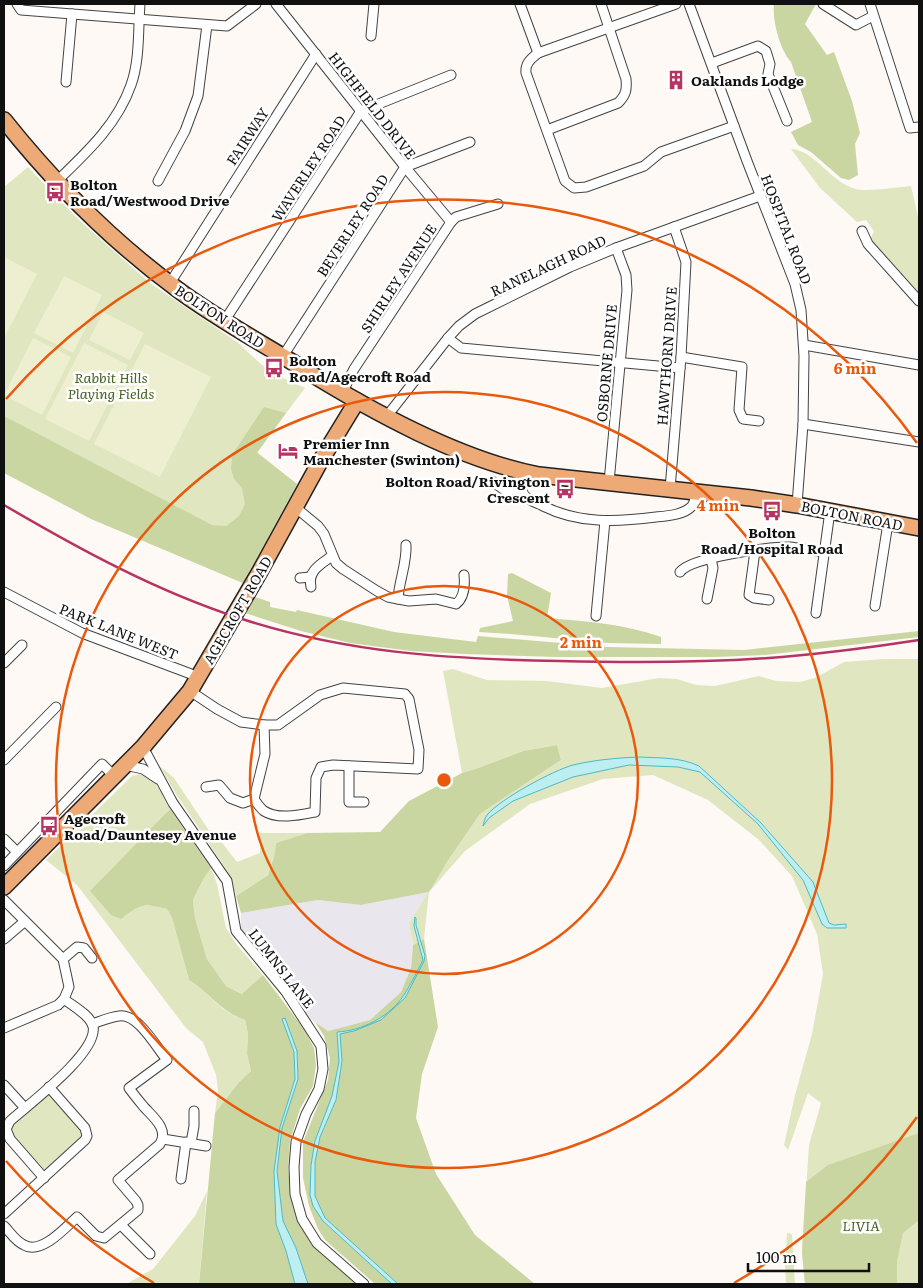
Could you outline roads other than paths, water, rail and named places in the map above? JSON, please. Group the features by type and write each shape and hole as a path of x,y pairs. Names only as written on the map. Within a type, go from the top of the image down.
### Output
{"main road":[{"name":"BOLTON ROAD","path":"4,120 56,182 115,238 170,283 225,320 338,390 412,429 473,456 520,472 797,505 919,528"},
{"path":"338,390 342,407 341,428"},
{"name":"AGECROFT ROAD","path":"4,888 119,770 143,748 190,691 259,574 321,460 360,402"}],"street":[{"path":"17,4 21,10 228,26 256,4"},
{"path":"56,182 101,137 118,115 132,84 137,54 140,4"},
{"name":"HIGHFIELD DRIVE","path":"276,4 405,168 451,222"},
{"path":"371,36 374,4"},
{"path":"520,4 538,53"},
{"path":"546,130 618,103 625,96 627,88 626,79 600,4"},
{"path":"676,4 538,53 529,61 526,73 565,181 571,187 580,189 644,166 661,152 734,126"},
{"name":"HOSPITAL ROAD","path":"689,4 794,284 801,310 804,345 803,424 797,505"},
{"path":"823,4 856,25 873,16"},
{"path":"870,4 915,127"},
{"path":"66,82 72,14"},
{"path":"158,182 186,131 198,96 207,25"},
{"path":"712,63 758,46 766,51 770,64 768,74 787,121"},
{"name":"FAIRWAY","path":"170,283 316,54"},
{"name":"WAVERLEY ROAD","path":"225,320 361,111 451,75"},
{"name":"BEVERLEY ROAD","path":"283,356 405,168 470,142"},
{"name":"RANELAGH ROAD","path":"387,416 448,338 459,326 475,314 570,267 616,248 760,196"},
{"name":"SHIRLEY AVENUE","path":"338,390 354,369 451,222 456,217 498,204"},
{"name":"HAWTHORN DRIVE","path":"670,489 682,357 686,262 674,227"},
{"path":"862,231 868,244 919,301"},
{"name":"OSBORNE DRIVE","path":"609,482 627,290 626,275 616,248"},
{"path":"448,338 461,348 680,368"},
{"path":"804,345 919,364"},
{"path":"682,357 742,368 739,410 743,420 759,422"},
{"path":"803,424 919,442"},
{"path":"520,472 521,489 526,498 551,510 578,518 626,521 677,514 691,508 696,492"},
{"path":"492,481 506,491 521,489"},
{"path":"295,507 318,526 324,534 332,556 342,569 388,597 410,601 436,599 456,604 461,600 464,589 464,576"},
{"path":"816,613 830,511"},
{"path":"596,616 605,521"},
{"path":"875,606 888,523"},
{"path":"680,572 684,567 711,558 755,551 789,547 824,552"},
{"path":"398,599 406,549 416,552"},
{"path":"755,551 750,595 754,598 769,600"},
{"path":"311,587 310,577 313,571 332,556"},
{"path":"707,599 713,568 711,558"},
{"path":"300,578 310,577"},
{"name":"PARK LANE WEST","path":"4,592 82,633 199,677"},
{"path":"4,663 22,644"},
{"path":"190,691 241,722 264,725 278,725 320,695 343,688 405,694 409,699 419,750 418,769 333,765 321,767 316,778 315,812 298,816 265,812 254,799"},
{"path":"4,760 56,707"},
{"path":"254,799 265,754 264,725"},
{"name":"LUMNS LANE","path":"143,748 173,803 227,881 236,930 286,992 321,1046 323,1069 319,1088 306,1114 296,1142 294,1167 295,1194 302,1219 317,1243 364,1284"},
{"path":"4,866 102,764 119,770 143,769 160,781"},
{"path":"349,766 349,802 364,802"},
{"path":"206,787 219,785 230,798 243,803 254,799"},
{"path":"4,839 17,852"},
{"path":"4,900 63,959 69,987 64,999 58,1005 4,1028"},
{"path":"4,939 24,922"},
{"path":"63,959 77,948 84,948 92,958"},
{"path":"44,1178 16,1147 6,1131 8,1124 73,1065 85,1051 92,1034 92,1024 87,1017 64,999"},
{"path":"92,1024 119,1016 129,1017 140,1025 166,1060 130,1088 142,1105 158,1122 163,1139"},
{"path":"4,1085 25,1108"},
{"path":"4,1214 80,1147 87,1136 82,1124 49,1087"},
{"path":"181,1179 194,1126 194,1111"},
{"path":"163,1139 206,1146"},
{"path":"4,1226 18,1242 32,1248 41,1246 77,1217 96,1236 101,1238 108,1236 138,1210 138,1205 118,1180 158,1146 163,1139"},
{"path":"121,1225 150,1254"}],"water":[{"path":"638,757 677,759 699,766 761,823 813,882 829,923 834,925 846,924 846,928 827,928 822,924 803,880 758,824 700,772 678,767 629,765 573,777 513,801 489,818 483,826 487,815 503,801 564,768 581,763"},
{"path":"415,917 425,956 405,998 381,1020 354,1031 340,1034 342,1061 336,1100 320,1137 315,1162 315,1196 325,1218 398,1284 392,1284 323,1221 313,1206 310,1195 311,1165 315,1141 332,1096 339,1062 337,1032 365,1026 391,1010 404,995 423,960 414,926"},
{"path":"285,1018 297,1051 298,1079 282,1128 277,1171 283,1221 296,1248 308,1284 295,1284 276,1224 274,1171 280,1127 295,1079 294,1052 282,1019"}],"railway":[{"path":"4,505 89,553 148,582 208,607 279,630 318,639 397,652 517,660 670,662 782,657 851,650 919,640"}],"place":[{"name":"Oaklands Lodge","path":"676,80"},
{"name":"Bolton Road/Westwood Drive","path":"55,192"},
{"name":"Bolton Road/Agecroft Road","path":"274,368"},
{"name":"Premier Inn Manchester (Swinton)","path":"288,451"},
{"name":"Bolton Road/Rivington Crescent","path":"565,489"},
{"name":"Bolton Road/Hospital Road","path":"772,511"},
{"name":"Agecroft Road/Dauntesey Avenue","path":"49,826"}],"park label":[{"name":"Rabbit Hills Playing Fields","path":"111,386"},
{"name":"LIVIA","path":"861,1225"}]}
